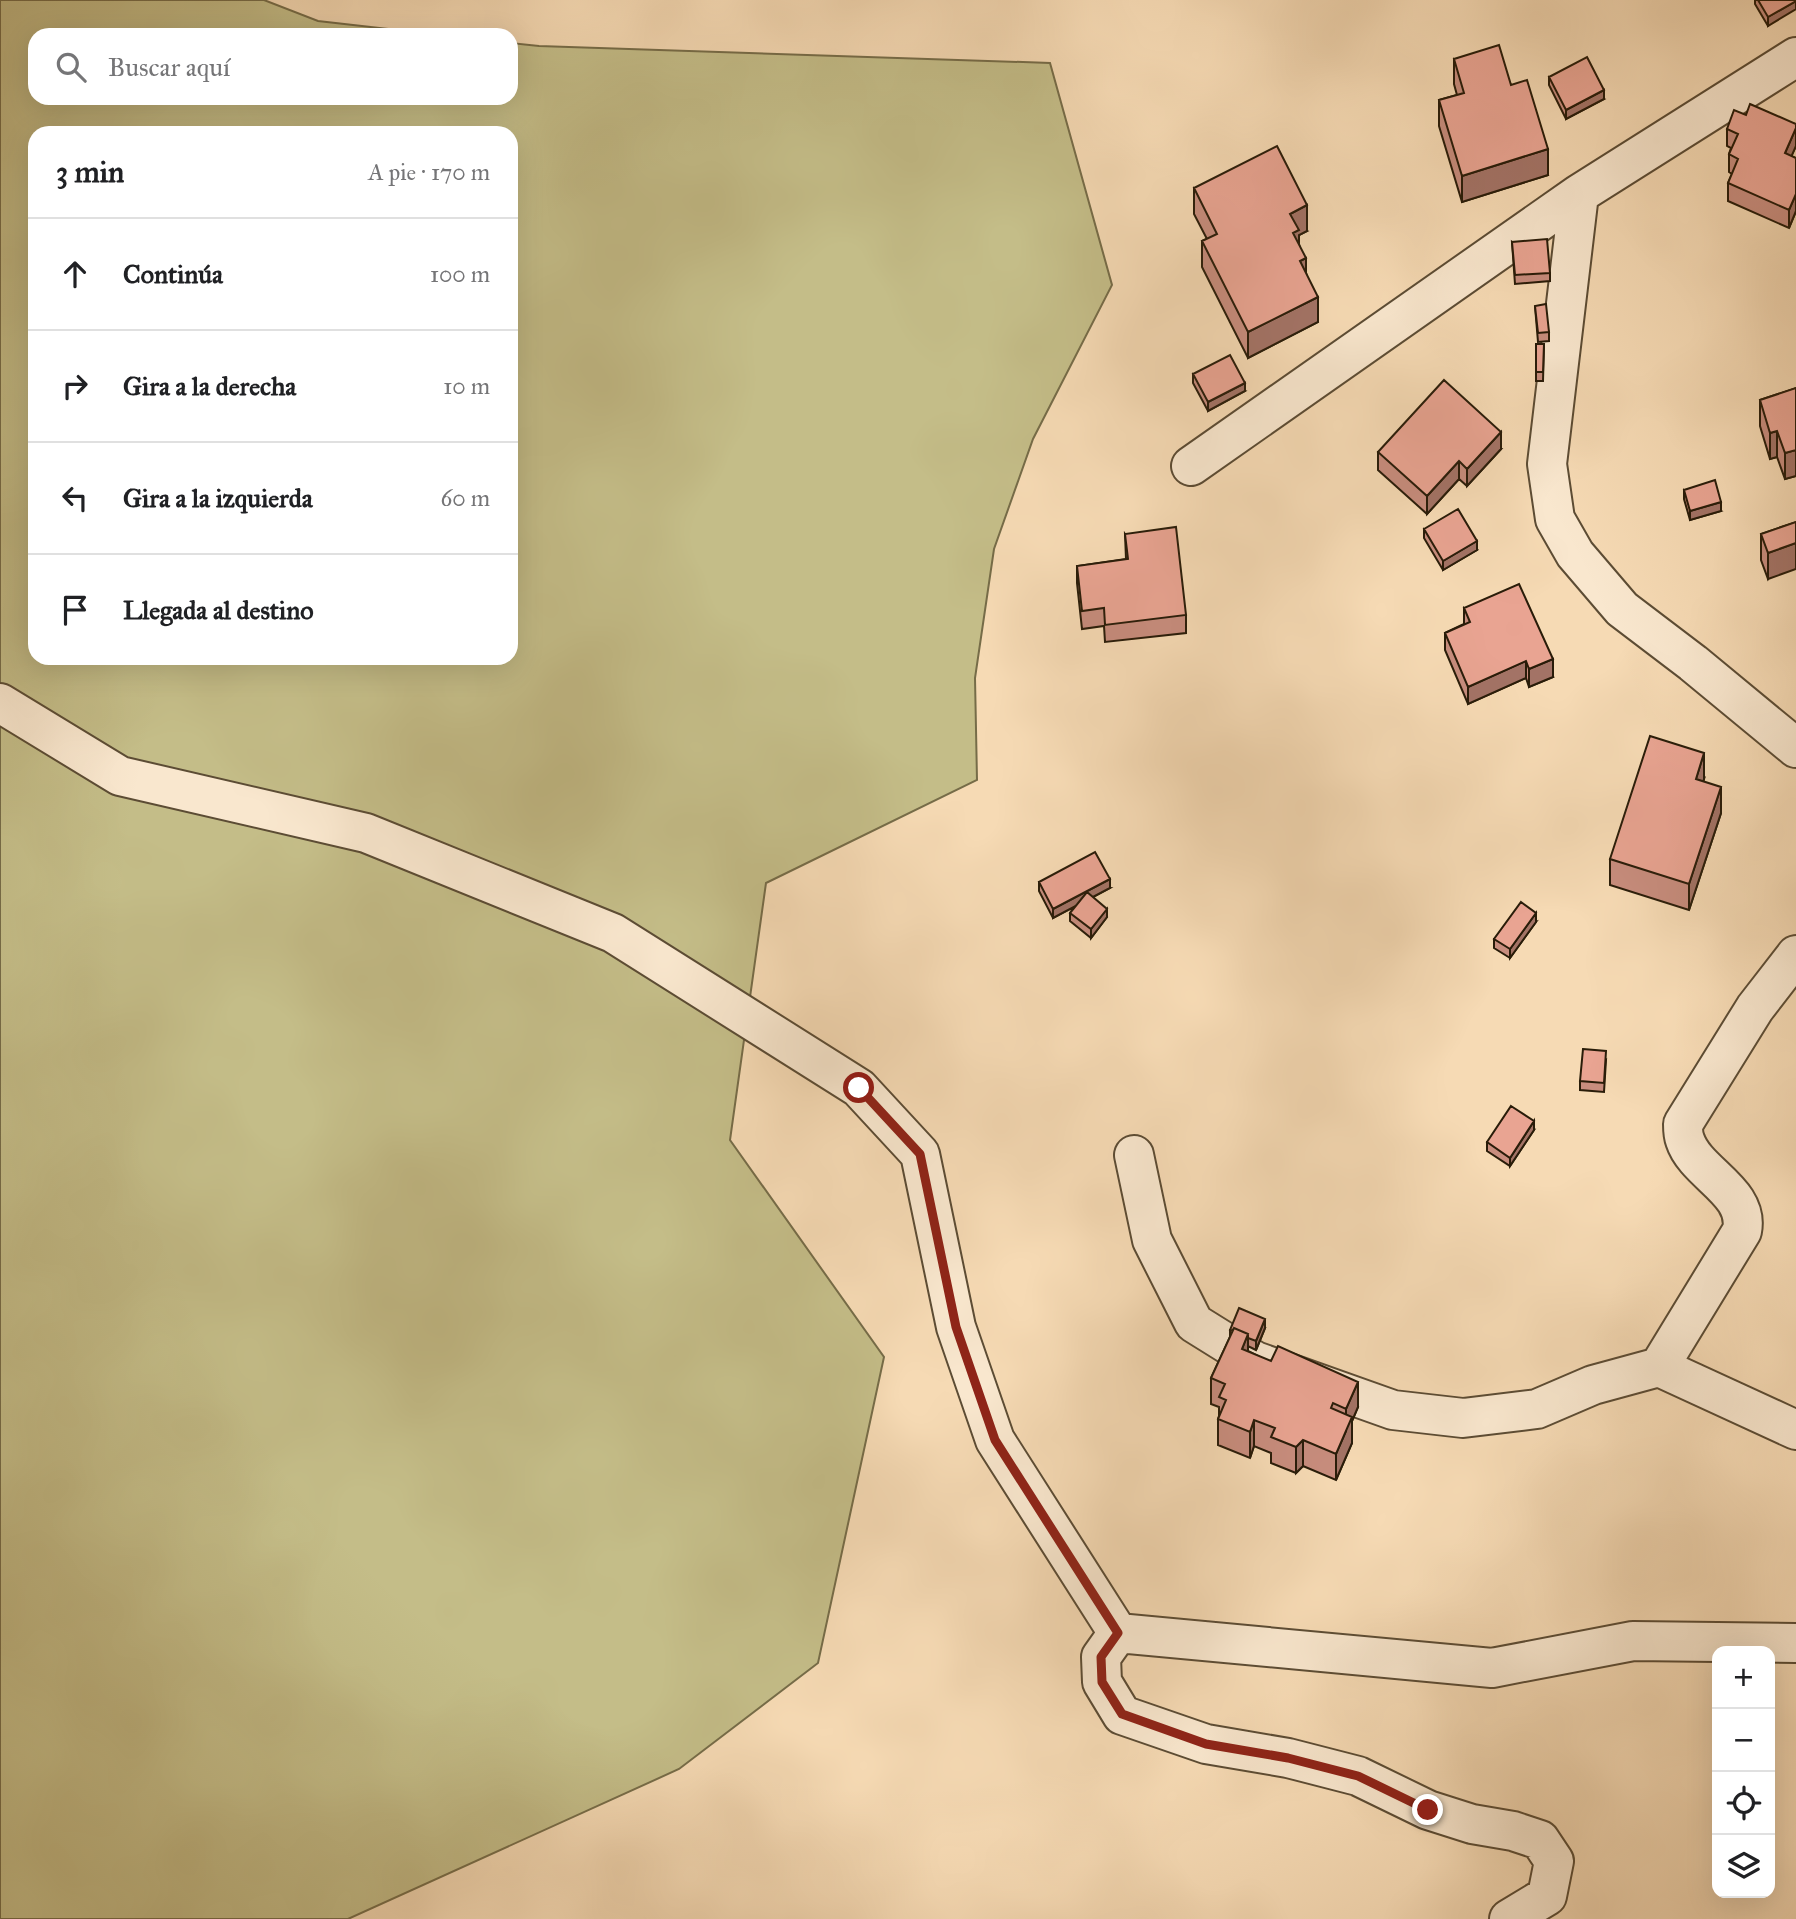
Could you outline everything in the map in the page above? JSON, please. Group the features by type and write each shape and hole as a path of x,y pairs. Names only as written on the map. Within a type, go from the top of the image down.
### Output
{"street":[{"path":"1191,466 1579,194 1796,57"},
{"path":"1579,194 1547,464 1555,519 1575,554 1622,609 1693,663 1796,748"},
{"path":"0,703 120,776 366,832 613,933 859,1088 920,1154 956,1327 995,1440 1118,1633"},
{"path":"1658,1367 1742,1231 1744,1220 1740,1207 1691,1152 1684,1139 1683,1124 1755,1008 1796,955"},
{"path":"1134,1155 1152,1240 1194,1323 1255,1361 1393,1410 1463,1418 1537,1409 1593,1385 1658,1367 1796,1430"},
{"path":"1118,1633 1492,1668 1633,1641 1796,1643"},
{"path":"1118,1633 1101,1657 1102,1682 1122,1714 1206,1744 1288,1758 1358,1776 1428,1810 1539,1840 1554,1861 1547,1896 1509,1919"}],"shaded area":[{"path":"0,0 264,0 318,21 380,28 28,28 28,105 518,105 518,44 1050,63 1112,285 1033,439 994,549 975,678 977,780 766,883 730,1140 884,1357 818,1663 679,1769 348,1919 0,1919"}],"building":[{"path":"1758,0 1796,0 1796,1 1768,17"},
{"path":"1499,45 1511,85 1527,80 1548,149 1462,176 1439,100 1464,93 1454,59"},
{"path":"1587,57 1604,90 1566,110 1549,77"},
{"path":"1750,104 1796,124 1785,153 1796,158 1796,194 1789,210 1728,183 1738,159 1729,154 1738,134 1727,129 1734,110 1746,115"},
{"path":"1277,146 1307,205 1290,214 1299,230 1293,233 1306,258 1300,261 1318,297 1248,332 1202,241 1217,234 1194,188"},
{"path":"1547,239 1550,273 1515,275 1512,242"},
{"path":"1546,304 1549,332 1538,333 1535,306"},
{"path":"1536,344 1544,344 1543,372 1536,372"},
{"path":"1230,355 1245,383 1208,402 1193,374"},
{"path":"1444,380 1501,432 1467,469 1459,461 1427,496 1378,452"},
{"path":"1796,388 1796,450 1785,453 1777,431 1770,433 1760,400"},
{"path":"1715,480 1721,502 1690,511 1684,490"},
{"path":"1458,509 1477,541 1443,561 1424,529"},
{"path":"1796,522 1796,543 1768,553 1761,534"},
{"path":"1176,527 1186,615 1105,625 1104,608 1082,611 1077,566 1128,559 1125,534"},
{"path":"1519,584 1553,659 1529,669 1526,661 1468,687 1445,633 1470,622 1464,608"},
{"path":"1650,736 1704,753 1696,779 1721,787 1689,884 1610,859"},
{"path":"1095,852 1110,879 1053,909 1039,882"},
{"path":"1087,892 1107,909 1091,929 1070,913"},
{"path":"1521,902 1536,913 1510,949 1494,939"},
{"path":"1583,1049 1606,1051 1604,1083 1580,1081"},
{"path":"1511,1106 1534,1121 1510,1158 1487,1142"},
{"path":"1239,1308 1265,1319 1256,1341 1234,1328 1230,1330"},
{"path":"1234,1328 1248,1334 1242,1349 1271,1361 1278,1346 1358,1382 1346,1409 1333,1403 1331,1408 1352,1417 1336,1454 1303,1440 1296,1447 1271,1437 1275,1428 1254,1420 1250,1432 1218,1419 1226,1400 1219,1397 1225,1384 1211,1378"}],"route":[{"path":"859,1088 920,1154 956,1327 995,1440 1118,1633 1101,1657 1102,1682 1122,1714 1206,1744 1288,1758 1358,1776 1428,1810"}]}
